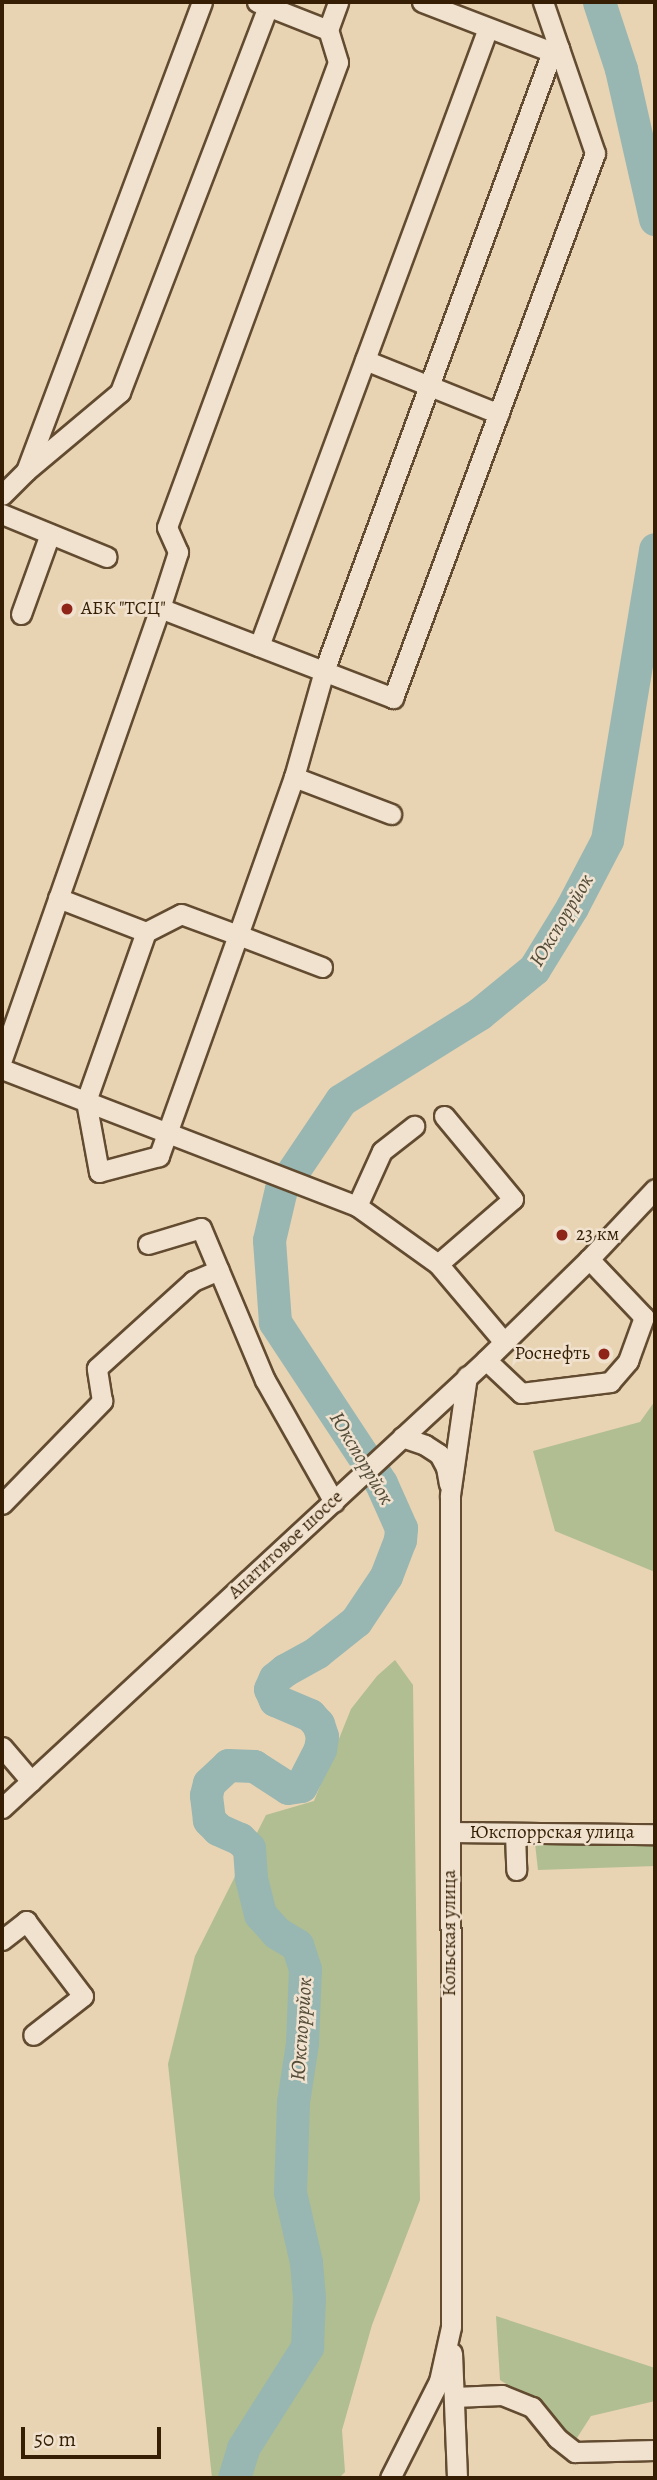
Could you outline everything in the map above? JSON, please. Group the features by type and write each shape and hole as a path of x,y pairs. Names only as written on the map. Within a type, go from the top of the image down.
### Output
{"street":[{"path":"26,471 202,2"},
{"path":"2,1059 178,552 167,527 338,62 328,30 338,2"},
{"path":"422,2 556,51"},
{"path":"160,608 393,698 595,153 556,51 543,2"},
{"path":"2,495 26,471 120,392 265,3 328,30"},
{"path":"259,646 488,28"},
{"path":"322,967 238,935 181,914 146,932 86,1101 99,1172 159,1156 238,935 295,777 324,671 556,51"},
{"path":"365,360 499,414"},
{"path":"2,514 107,557"},
{"path":"21,614 50,534"},
{"path":"295,777 391,814"},
{"path":"58,898 146,932"},
{"path":"2,1069 355,1205 438,1264 503,1342"},
{"path":"438,1264 513,1199 444,1116"},
{"path":"355,1205 382,1151 414,1126"},
{"name":"Апатитовое шоссе","path":"2,1808 485,1360 589,1259 655,1189"},
{"path":"148,1244 201,1228 265,1380 334,1502"},
{"path":"485,1360 521,1393 610,1382 628,1361 644,1317 589,1259"},
{"path":"2,1504 102,1401 97,1368 194,1281 219,1270"},
{"name":"Кольская улица","path":"390,2478 439,2381 451,2328 450,1495 467,1377"},
{"path":"395,1443 425,1445 439,1454 446,1467 450,1495"},
{"path":"2,1747 32,1781"},
{"name":"Юкспоррская улица","path":"450,1832 655,1834"},
{"path":"515,1832 516,1870"},
{"path":"2,1940 26,1921 83,1996 33,2035"},
{"path":"451,2328 457,2478"},
{"path":"454,2396 502,2395 532,2407 557,2438 575,2452 655,2451"}],"green space":[{"path":"655,1401 655,1572 555,1531 533,1451 640,1422"},
{"path":"395,1660 413,1685 420,2200 372,2325 342,2430 345,2472 339,2478 212,2478 168,2064 195,1956 266,1815 314,1801 351,1709 377,1676"},
{"path":"535,1843 655,1845 655,1866 538,1870"},
{"path":"496,2316 655,2368 655,2401 591,2416 575,2441 544,2407 500,2380"}],"waterway":[{"name":"Юкспоррйок","path":"599,2 621,69 655,219"},
{"name":"Юкспоррйок","path":"234,2478 243,2448 307,2347 309,2297 306,2262 290,2192 293,2102 302,2043 305,1969 297,1945 277,1933 260,1914 251,1877 249,1848 240,1839 218,1829 209,1820 206,1795 209,1783 228,1765 254,1766 288,1788 301,1786 320,1749 322,1736 318,1724 310,1715 275,1700 270,1689 275,1678 285,1670 317,1652 356,1621 386,1576 400,1540 401,1528 381,1483 275,1322 269,1240 281,1189 341,1100 479,1014 534,969 572,907 607,840 655,549"}],"place":[{"name":"АБК \"ТСЦ\"","path":"67,609"},
{"name":"23 км","path":"562,1235"},
{"name":"Роснефть","path":"604,1354"}]}
